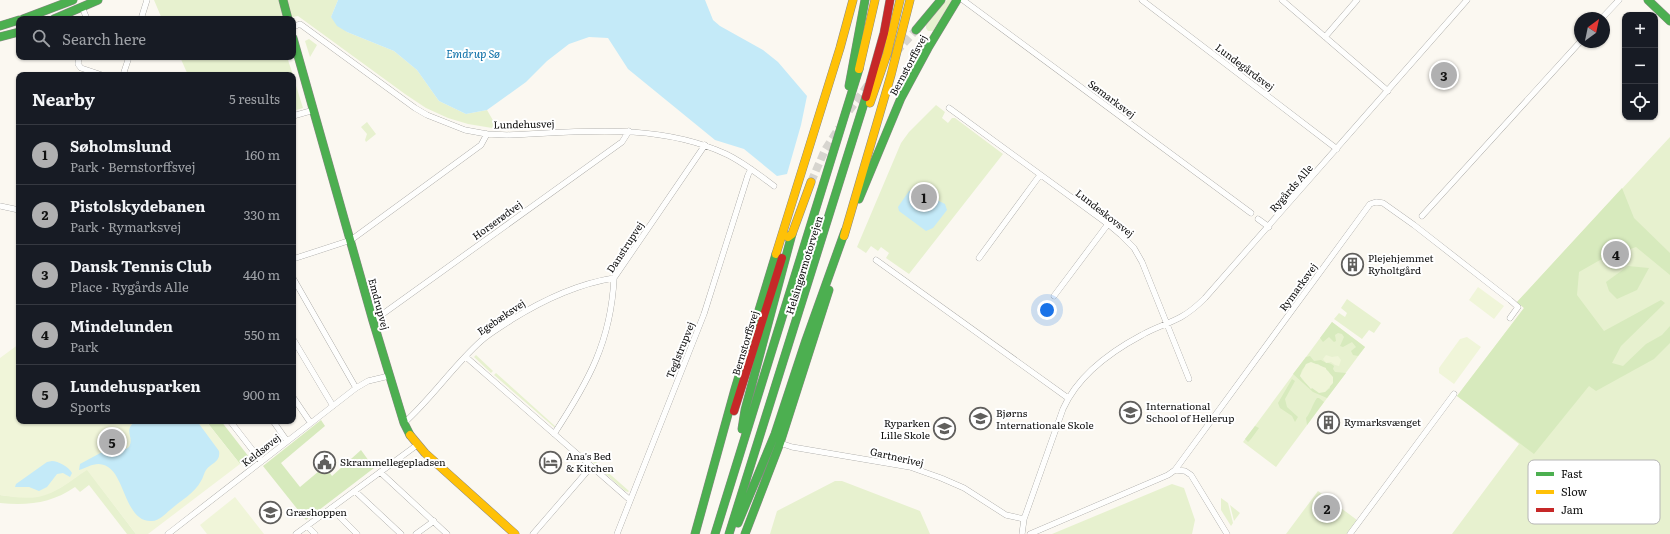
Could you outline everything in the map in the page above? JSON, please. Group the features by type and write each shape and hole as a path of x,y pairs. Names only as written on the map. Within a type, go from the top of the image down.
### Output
{"main road":[{"path":"31,16 73,0"},
{"path":"61,16 98,0"},
{"path":"283,0 287,16"},
{"path":"695,534 735,389 840,48 852,0"},
{"path":"836,150 865,0"},
{"name":"Helsingørmotorvejen","path":"715,534 836,150 858,75 875,0"},
{"name":"Helsingørmotorvejen","path":"729,534 871,81 884,33 890,0"},
{"path":"841,178 878,82 900,0"},
{"path":"745,534 780,443 825,301 891,75 910,0"},
{"name":"Bernstorffsvej","path":"916,30 942,0"},
{"name":"Bernstorffsvej","path":"845,231 901,98 928,48 957,0"},
{"path":"1648,0 1670,22"},
{"path":"0,26 16,21"},
{"path":"0,37 16,33"},
{"name":"Emdrupvej","path":"296,48 373,321 404,423 417,445 515,534"},
{"name":"Bernstorffsvej","path":"701,512 739,398 788,236 792,234 811,182"},
{"path":"733,534 772,441 845,231"},
{"path":"735,468 745,410 792,234"}],"street":[{"path":"142,16 147,0"},
{"name":"Sømarksvej","path":"963,0 1251,213"},
{"name":"Lundegårdsvej","path":"1142,0 1337,149"},
{"path":"1282,0 1388,91"},
{"path":"1325,37 1357,0"},
{"name":"Rygårds Alle","path":"1022,534 1024,519 1068,398 1087,374 1105,358 1143,334 1182,317 1205,298 1467,0"},
{"path":"1608,12 1619,0"},
{"path":"82,7 86,16"},
{"name":"Lundehusvej","path":"296,26 300,24 415,108 427,115 465,130 488,134 507,135 629,131 658,133 705,145 727,154 774,186"},
{"path":"1422,216 1575,48"},
{"path":"79,60 78,64 81,68 93,72"},
{"path":"124,72 127,60"},
{"name":"Lundeskovsvej","path":"949,108 1108,224 1134,248 1149,277 1189,379"},
{"path":"296,115 314,110"},
{"name":"Horserødvej","path":"373,321 622,142 629,131"},
{"path":"296,258 351,240 481,145 488,134"},
{"name":"Danstrupvej","path":"554,434 589,378 602,347 614,296 614,278 705,145"},
{"name":"Teglstrupvej","path":"617,534 704,314 751,169"},
{"path":"979,258 1040,175"},
{"name":"Rymarksvej","path":"1175,470 1370,204 1376,202 1384,203 1510,300 1518,307 1510,318"},
{"path":"0,206 16,209"},
{"path":"1258,219 1268,227"},
{"path":"1054,296 1108,224"},
{"path":"876,260 1068,398"},
{"name":"Egebæksvej","path":"404,423 417,412 482,341 505,324 548,299 574,288 614,278"},
{"path":"296,283 356,388"},
{"path":"296,343 333,406"},
{"path":"466,357 630,500"},
{"name":"Keldsøvej","path":"168,534 310,422 356,388 368,381 389,376"},
{"path":"1350,534 1454,394"},
{"path":"296,401 310,422"},
{"path":"232,424 261,461"},
{"path":"275,424 287,441"},
{"name":"Gartnerivej","path":"780,443 792,447 910,467 964,488 1006,515 1024,519"},
{"path":"296,534 417,445"},
{"path":"533,534 591,467"},
{"path":"1030,534 1168,475 1175,470 1185,471 1192,476 1227,534"},
{"path":"380,472 447,534"},
{"path":"355,490 401,534"},
{"path":"331,508 357,534"},
{"path":"416,534 434,521"},
{"path":"307,526 315,534"}],"green space":[{"path":"154,0 338,0 331,17 347,32 394,51 417,70 439,101 466,114 487,110 498,129 468,124 448,118 426,108 298,16 161,16"},
{"path":"947,0 952,0 933,31 928,31 926,24"},
{"path":"309,39 317,45 310,57 305,41"},
{"path":"181,60 288,60 292,72 187,72"},
{"path":"296,86 303,108 296,110"},
{"path":"936,105 945,112 942,118 948,123 952,118 955,118 1003,154 909,274 886,258 889,253 881,247 878,251 871,246 866,253 857,247 901,143 909,132"},
{"path":"367,122 376,134 366,142 365,140 367,134 361,127"},
{"path":"1670,137 1670,534 1452,534 1519,444 1457,396 1524,308 1517,302"},
{"path":"1622,188 1634,218 1670,253 1670,275 1636,247 1600,260 1579,272 1577,295 1604,331 1661,300 1665,303 1621,346 1612,363 1623,366 1646,344 1662,335 1670,326 1670,343 1654,359 1596,391 1589,386 1534,454 1457,396 1524,308 1517,302"},
{"path":"1628,266 1649,268 1637,290 1617,299 1609,291 1606,282"},
{"path":"1478,287 1504,306 1494,319 1469,300"},
{"path":"1347,299 1381,323 1374,333 1369,330 1362,339 1334,319 1339,313 1345,317 1347,313 1341,308"},
{"path":"1332,322 1365,347 1276,467 1243,442"},
{"path":"1332,322 1365,347 1358,356 1353,355 1351,351 1356,347 1352,342 1343,347 1340,346 1344,337 1342,334 1338,333 1335,335 1336,341 1334,342 1329,337 1323,342 1320,338"},
{"path":"1467,337 1481,347 1454,384 1439,373 1439,368 1460,339"},
{"path":"16,346 16,424 208,424 240,464 148,534 136,534 87,470 58,490 45,495 28,498 0,495 0,358"},
{"path":"476,355 493,371 491,373 474,357"},
{"path":"1326,355 1332,357 1338,356 1341,360 1339,366 1331,362 1326,363 1323,359"},
{"path":"1310,356 1314,361 1321,360 1331,364 1334,366 1333,369 1335,372 1346,373 1327,398 1313,392 1293,374 1306,357","holes":["1307,364 1318,364 1329,372 1330,388 1325,392 1311,387 1300,376 1302,370"]},
{"path":"1311,362 1326,368 1333,377 1333,383 1325,392 1319,393 1312,388 1311,389 1300,376 1306,364"},
{"path":"496,373 556,427 554,427 494,375"},
{"path":"1292,379 1295,381 1285,399 1287,407 1298,417 1295,422 1292,416 1280,408 1278,403"},
{"path":"1317,398 1324,402 1307,425 1306,418"},
{"path":"321,420 325,426 281,463 300,487 325,466 332,476 361,450 374,468 306,520 263,466"},
{"path":"208,424 223,424 249,457 240,464"},
{"path":"1255,426 1259,428 1248,442 1245,439"},
{"path":"595,461 629,491 625,491 593,463"},
{"path":"87,469 136,534 127,534 89,485 80,492 75,487 58,497 49,500 20,504 0,503 0,495 18,497 60,488"},
{"path":"835,481 842,481 920,511 930,534 770,534 777,511"},
{"path":"1172,484 1184,488 1195,520 1192,534 1052,534"},
{"path":"1318,491 1357,520 1347,534 1286,534"},
{"path":"235,497 264,534 207,534 200,525"},
{"path":"1221,498 1228,503 1233,523 1231,526 1221,510"},
{"path":"1230,505 1240,513 1234,521"}],"water":[{"name":"Emdrup Sø","path":"338,0 705,0 713,20 720,26 763,50 778,62 807,96 801,125 787,174 777,176 744,149 715,140 628,69 608,38 589,37 569,44 547,61 526,82 487,110 466,114 439,101 417,70 394,51 347,32 337,26 331,17"},
{"path":"915,189 945,204 947,210 933,228 926,231 899,211 898,207 909,191"},
{"path":"199,424 219,451 219,458 206,470 202,480 195,489 162,517 155,521 143,520 137,515 131,507 114,472 108,467 97,464 79,470 80,464 107,450 110,444 113,443 126,449 129,447 131,440 129,431 132,425"},
{"path":"52,461 60,463 66,467 72,473 70,477 63,473 57,474 47,487 39,491 29,487 15,487 16,484 47,462"}],"tunnel":[{"path":"896,52 916,30"},
{"path":"849,111 868,85"},
{"path":"811,182 825,150 839,128"}],"traffic: fast":[{"path":"31,16 73,0"},
{"path":"61,16 98,0"},
{"path":"283,0 287,16"},
{"path":"849,86 865,0"},
{"path":"916,30 941,0"},
{"path":"859,199 901,98 928,48 957,0"},
{"path":"1648,0 1670,21"},
{"path":"0,26 16,21"},
{"path":"0,37 16,33"},
{"path":"296,49 373,321 404,423 410,435"},
{"path":"715,534 859,69"},
{"path":"729,534 866,97"},
{"path":"738,523 775,434 806,340 845,231"},
{"path":"742,429 745,410 792,234"},
{"path":"695,534 735,389 776,254"},
{"path":"745,534 780,443 829,290"}],"traffic: slow":[{"path":"776,254 840,48 853,0"},
{"path":"859,69 875,0"},
{"path":"870,103 887,54 900,0"},
{"path":"844,236 891,75 910,0"},
{"path":"788,237 792,234 811,182"},
{"path":"410,435 425,453 515,534"}],"traffic: jam":[{"path":"866,97 884,33 890,0"},
{"path":"734,411 782,258"}],"place":[{"name":"Dansk Tennis Club","path":"1444,75"},
{"name":"Søholmslund","path":"924,197"},
{"name":"Mindelunden","path":"1616,254"},
{"name":"Plejehjemmet Ryholtgård","path":"1352,264"},
{"name":"International School of Hellerup","path":"1131,412"},
{"name":"Bjørns Internationale Skole","path":"980,419"},
{"name":"Rymarksvænget","path":"1328,422"},
{"name":"Ryparken Lille Skole","path":"945,429"},
{"name":"Lundehusparken","path":"112,442"},
{"name":"Skrammellegepladsen","path":"324,462"},
{"name":"Ana's Bed & Kitchen","path":"551,462"},
{"name":"Pistolskydebanen","path":"1327,508"},
{"name":"Græshoppen","path":"271,512"}]}
